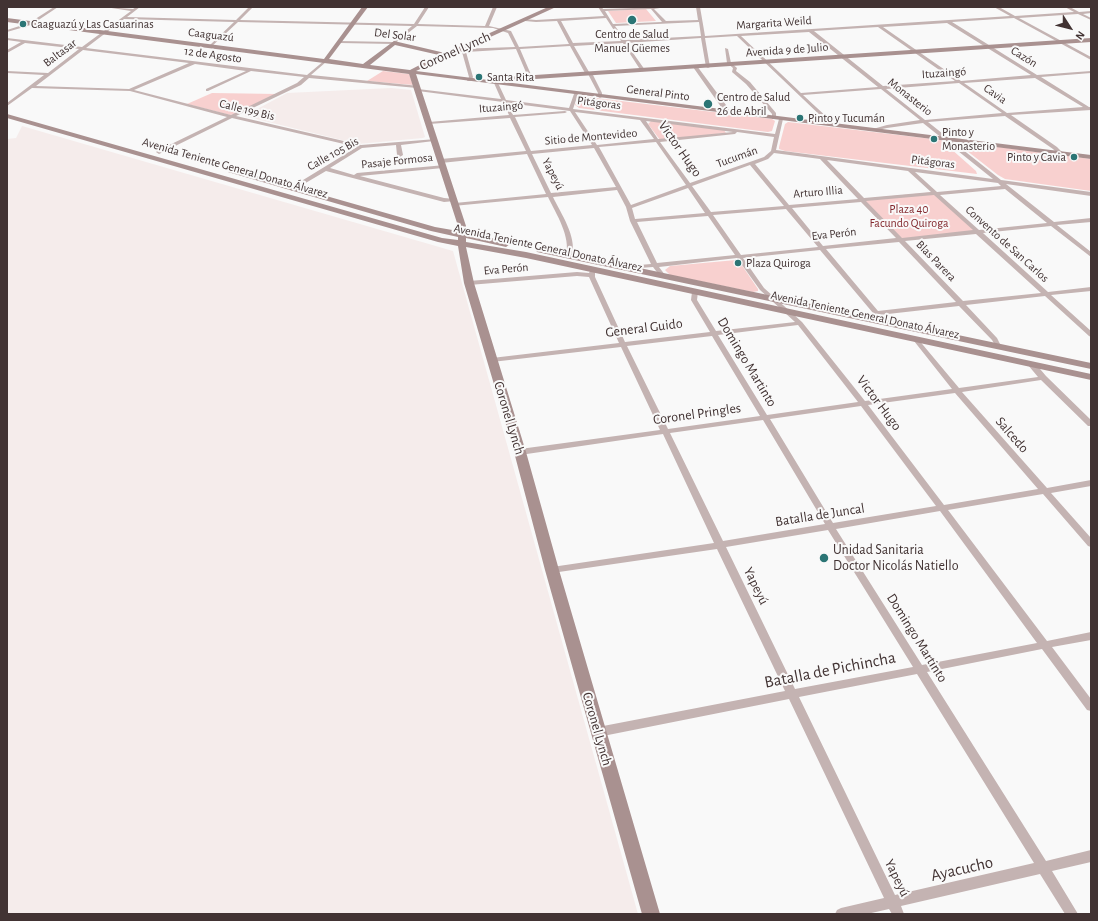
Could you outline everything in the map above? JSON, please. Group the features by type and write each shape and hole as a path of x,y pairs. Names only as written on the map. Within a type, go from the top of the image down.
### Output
{"main road":[{"path":"325,61 365,7"},
{"name":"Coronel Lynch","path":"553,7 461,50 414,69 412,72 462,226 462,252 469,283 520,452 552,570 651,914"},
{"name":"Caaguazú","path":"7,20 412,72"},
{"name":"Avenida 9 de Julio","path":"484,82 490,80 530,77 708,67 1091,40"},
{"path":"364,66 394,43"},
{"name":"Del Solar","path":"394,43 446,55"},
{"name":"General Pinto","path":"412,72 576,94 1091,157"},
{"name":"Avenida Teniente General Donato Álvarez","path":"7,108 462,239 579,271 695,292 1091,378"},
{"name":"Avenida Teniente General Donato Álvarez","path":"7,116 427,236 462,239 569,256 771,298 876,317 1091,366"}],"street":[{"path":"7,31 31,23 56,7"},
{"path":"107,7 134,10"},
{"name":"Baltasar","path":"7,105 138,7"},
{"path":"211,46 251,7"},
{"path":"394,43 416,25 427,7"},
{"path":"487,26 495,7"},
{"path":"601,9 664,7"},
{"path":"698,7 708,67"},
{"path":"996,7 1091,59"},
{"path":"1067,7 1091,19"},
{"path":"652,8 664,22"},
{"path":"601,9 643,70"},
{"name":"Margarita Weild","path":"461,50 704,38 1091,12"},
{"path":"525,20 558,20 607,17"},
{"path":"124,18 487,26 504,29 511,32 530,77"},
{"path":"558,20 571,45 600,92 600,97"},
{"path":"613,25 700,21"},
{"name":"Cazón","path":"946,21 1090,109"},
{"name":"Cavia","path":"879,26 1055,148 1060,153"},
{"name":"Monasterio","path":"810,30 880,88 1091,255"},
{"path":"738,35 827,120 828,124"},
{"name":"12 de Agosto","path":"7,39 418,89"},
{"path":"7,52 25,41"},
{"name":"Del Solar","path":"340,42 394,43"},
{"path":"726,49 729,62 735,68 734,71 748,83 778,118"},
{"path":"461,50 471,77 469,80"},
{"path":"159,152 301,83 325,61"},
{"path":"33,87 130,90 195,62"},
{"path":"695,67 728,113"},
{"path":"208,90 252,70"},
{"path":"7,72 49,74"},
{"name":"Ituzaingó","path":"799,94 1091,72"},
{"name":"Yapeyú","path":"496,83 528,153 566,230 571,248 569,256"},
{"name":"Pitágoras","path":"418,89 776,136"},
{"name":"Calle 199 Bis","path":"130,90 232,117 361,147"},
{"path":"576,94 572,110 596,147 619,188 654,264 662,275"},
{"path":"875,130 882,126 1090,109"},
{"name":"Ituzaingó","path":"429,123 511,117 572,110"},
{"name":"Tucumán","path":"629,207 766,158 773,151 778,118"},
{"name":"Victor Hugo","path":"642,119 739,257 771,298 800,323 863,403 940,508 1091,707"},
{"name":"Sitio de Montevideo","path":"442,163 528,153 729,134 741,131"},
{"name":"Calle 105 Bis","path":"292,189 361,147 434,140"},
{"path":"398,143 400,155"},
{"name":"Pitágoras","path":"773,151 1091,194"},
{"name":"Blas Parera","path":"822,158 995,339 998,346"},
{"name":"Pasaje Formosa","path":"354,176 442,163"},
{"path":"752,164 876,317 961,303 1091,289"},
{"path":"326,169 454,202 550,196 619,188"},
{"name":"Convento de San Carlos","path":"909,169 1091,335"},
{"name":"Arturo Illia","path":"633,221 1005,186"},
{"name":"Eva Perón","path":"628,268 654,264 739,257 820,247 1091,220"},
{"name":"Eva Perón","path":"469,283 579,271"},
{"name":"Yapeyú","path":"592,273 623,344 665,432 898,914"},
{"name":"Domingo Martinto","path":"695,292 694,300 712,332 831,527 1072,914"},
{"name":"General Guido","path":"492,360 712,332 800,323"},
{"name":"Salcedo","path":"916,340 1043,491 1091,544"},
{"path":"1032,365 1043,378 1091,424"},
{"name":"Coronel Pringles","path":"520,452 1043,378"},
{"name":"Batalla de Juncal","path":"552,570 720,545 1091,483"},
{"name":"Batalla de Pichincha","path":"598,732 1091,636"},
{"name":"Ayacucho","path":"842,914 1091,856"}],"shaded area":[{"path":"391,88 411,90 425,137 358,144 244,116 287,93"},
{"path":"22,126 453,251 638,914 7,914 7,139 16,138"}],"green space":[{"path":"646,9 656,21 616,23 608,11"},
{"path":"383,71 409,74 413,85 367,81"},
{"path":"212,93 278,94 236,114 230,115 187,104"},
{"path":"579,96 772,119 775,121 772,131 768,132 579,108 575,105"},
{"path":"651,121 724,130 726,133 660,140 648,124"},
{"path":"788,122 941,140 976,171 977,174 785,151 779,149 779,147 785,124"},
{"path":"969,143 1091,159 1091,191 1005,179 962,147 962,145"},
{"name":"Plaza 40 Facundo Quiroga","path":"934,192 977,231 899,239 861,199"},
{"path":"736,260 739,261 758,291 753,292 670,275 665,270 670,266"}],"place":[{"name":"Centro de Salud Manuel Güemes","path":"632,20"},
{"name":"Caaguazú y Las Casuarinas","path":"23,24"},
{"name":"Santa Rita","path":"479,77"},
{"name":"Centro de Salud 26 de Abril","path":"708,104"},
{"name":"Pinto y Tucumán","path":"800,118"},
{"name":"Pinto y Monasterio","path":"934,139"},
{"name":"Pinto y Cavia","path":"1074,157"},
{"name":"Plaza Quiroga","path":"738,263"},
{"name":"Unidad Sanitaria Doctor Nicolás Natiello","path":"824,558"}]}
